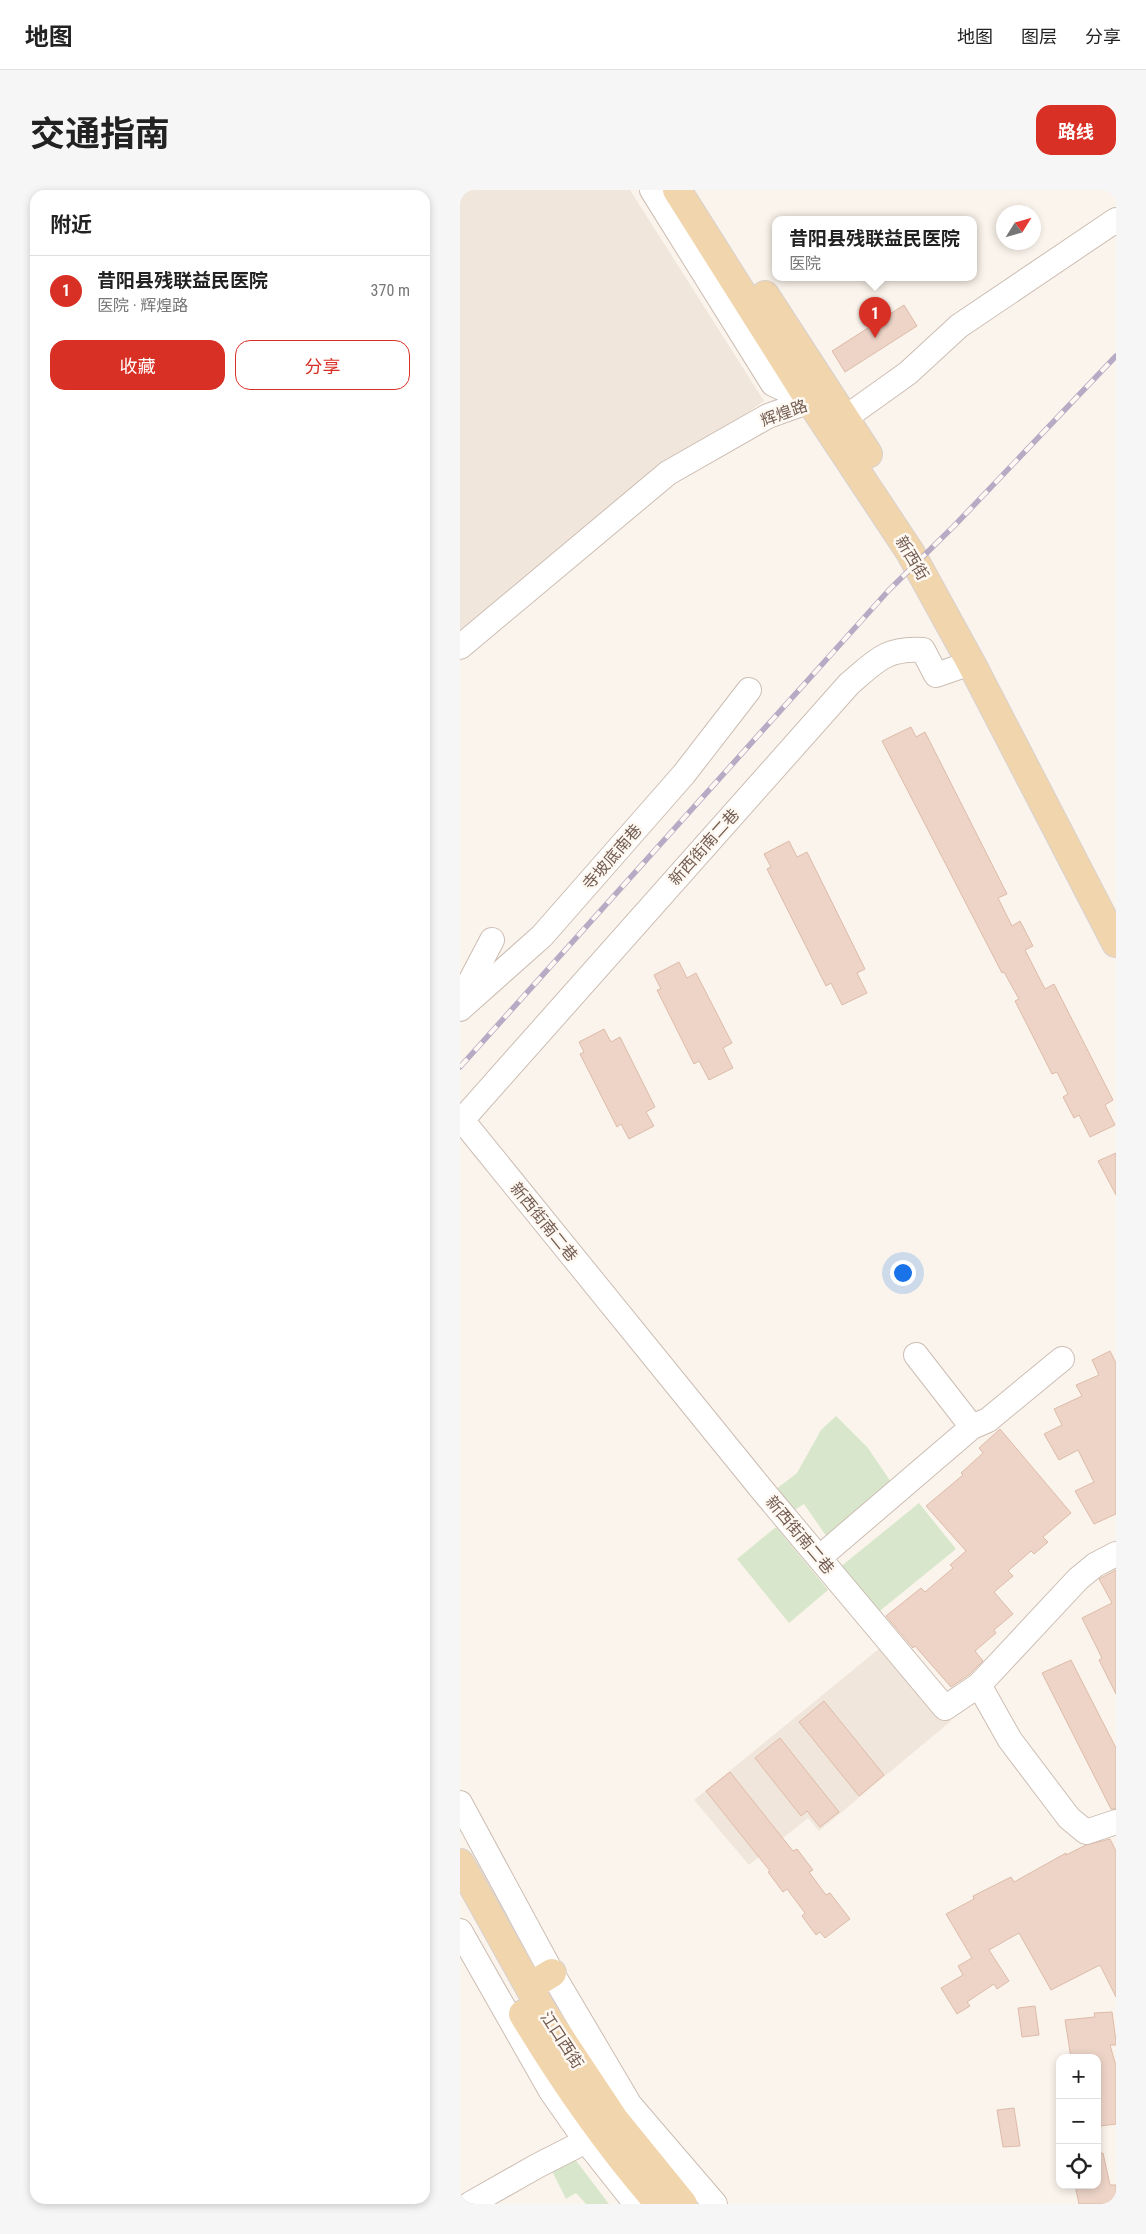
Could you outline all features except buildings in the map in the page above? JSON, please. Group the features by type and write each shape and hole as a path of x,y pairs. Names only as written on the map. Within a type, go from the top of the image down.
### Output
{"main road":[{"name":"新西街","path":"677,190 810,401 910,552 1116,943"},
{"name":"新西街","path":"698,190 938,564 1116,904"},
{"name":"江口西街","path":"460,1864 525,1993 549,2058 683,2204"},
{"name":"江口西街","path":"460,1893 525,1993"},
{"name":"江口西街","path":"608,2124 624,2162 659,2204"}],"street":[{"path":"652,190 773,384 810,401"},
{"path":"845,418 908,373 960,326 1116,220"},
{"name":"辉煌路","path":"460,647 668,473 768,416 810,401 845,418"},
{"name":"新西街南二巷","path":"970,663 936,675 923,650 904,649 884,656 848,684 462,1120 819,1558 945,1708 979,1685 1078,1579 1095,1564 1116,1554"},
{"name":"寺坡底南巷","path":"460,1009 542,936 684,774 749,690"},
{"path":"460,1001 492,940"},
{"path":"916,1355 972,1427"},
{"path":"819,1558 972,1427 988,1420 1062,1359"},
{"path":"979,1685 1010,1740 1069,1818 1086,1832 1116,1822"},
{"path":"460,1803 525,1993 608,2124 636,2204"},
{"path":"460,1931 525,1993"},
{"path":"470,2204 608,2124"},
{"path":"608,2124 715,2204"}],"shaded area":[{"path":"460,190 630,190 764,401 698,447 460,632"},
{"path":"886,1643 951,1721 819,1831 808,1818 749,1865 694,1800"}],"green space":[{"path":"836,1416 868,1448 893,1485 827,1537 804,1504 793,1511 775,1490 797,1473 821,1430"},
{"path":"919,1503 956,1549 876,1614 839,1568"},
{"path":"776,1527 828,1590 789,1623 737,1559"},
{"path":"574,2158 609,2204 586,2204 576,2193 566,2199 550,2167"}],"railway":[{"path":"460,1067 889,590 955,525 1116,356"}],"place":[{"name":"昔阳县残联益民医院","path":"875,338"}]}
